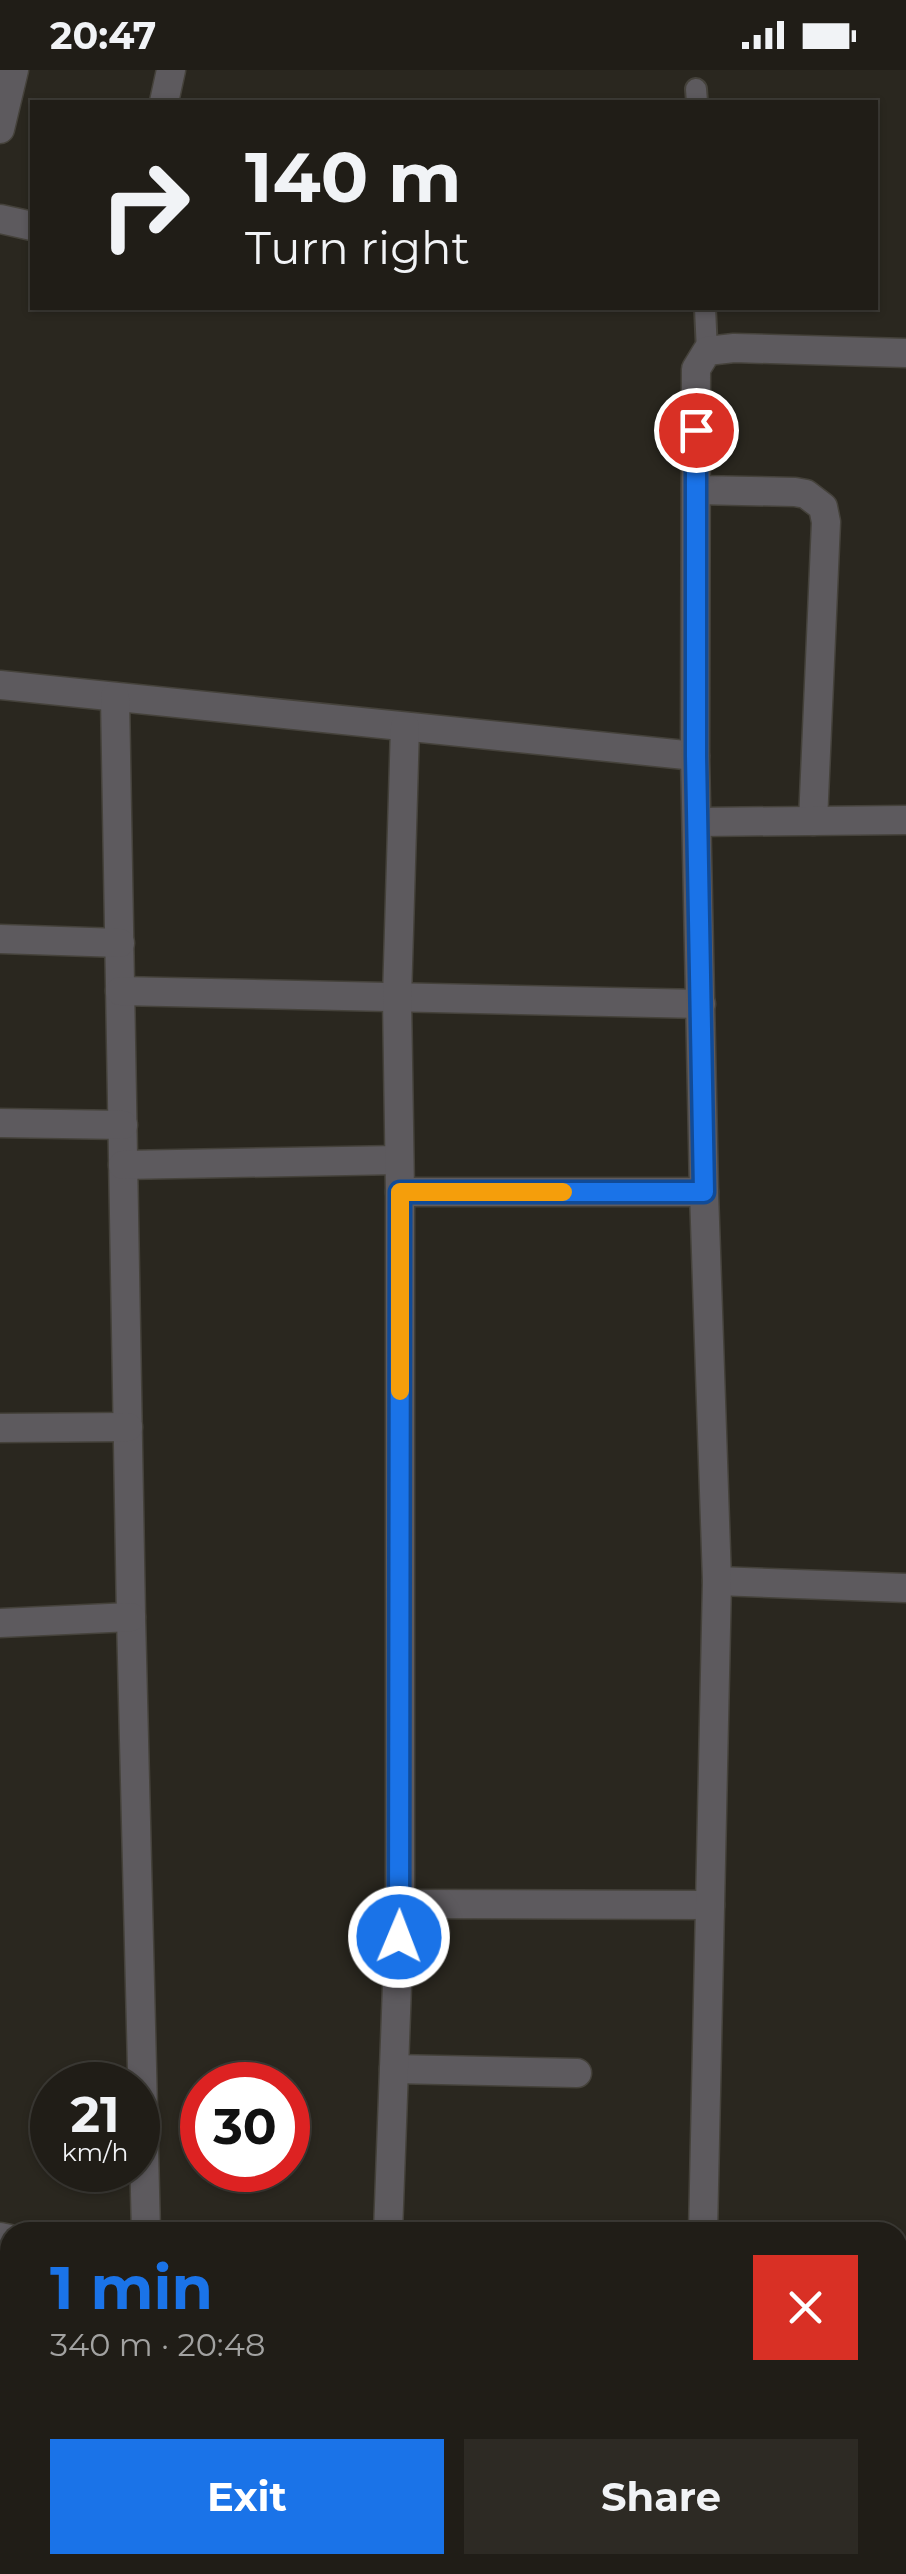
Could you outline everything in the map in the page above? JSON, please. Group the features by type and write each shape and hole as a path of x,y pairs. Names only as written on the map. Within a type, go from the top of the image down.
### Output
{"street":[{"path":"0,130 14,70"},
{"path":"164,100 171,70"},
{"path":"0,220 30,226"},
{"path":"703,2222 717,1581 704,1192 696,756 696,369 706,351 734,348 906,353"},
{"path":"696,490 795,492 806,494 824,507 812,821"},
{"path":"0,685 696,756"},
{"path":"115,697 146,2222"},
{"path":"388,2222 400,1904 397,998 405,727"},
{"path":"698,822 906,820"},
{"path":"0,939 120,943"},
{"path":"120,991 701,1004"},
{"path":"0,1122 123,1126"},
{"path":"124,1165 400,1160"},
{"path":"400,1192 704,1192"},
{"path":"0,1428 128,1426"},
{"path":"717,1581 906,1588"},
{"path":"0,1624 131,1617"},
{"path":"400,1904 710,1906"},
{"path":"394,2069 576,2073"}],"lane":[{"path":"705,310 706,351"}],"slow traffic":[{"path":"400,1391 400,1192 563,1192"}],"route":[{"path":"399,1937 400,1192 704,1192 696,756 696,430"}]}
